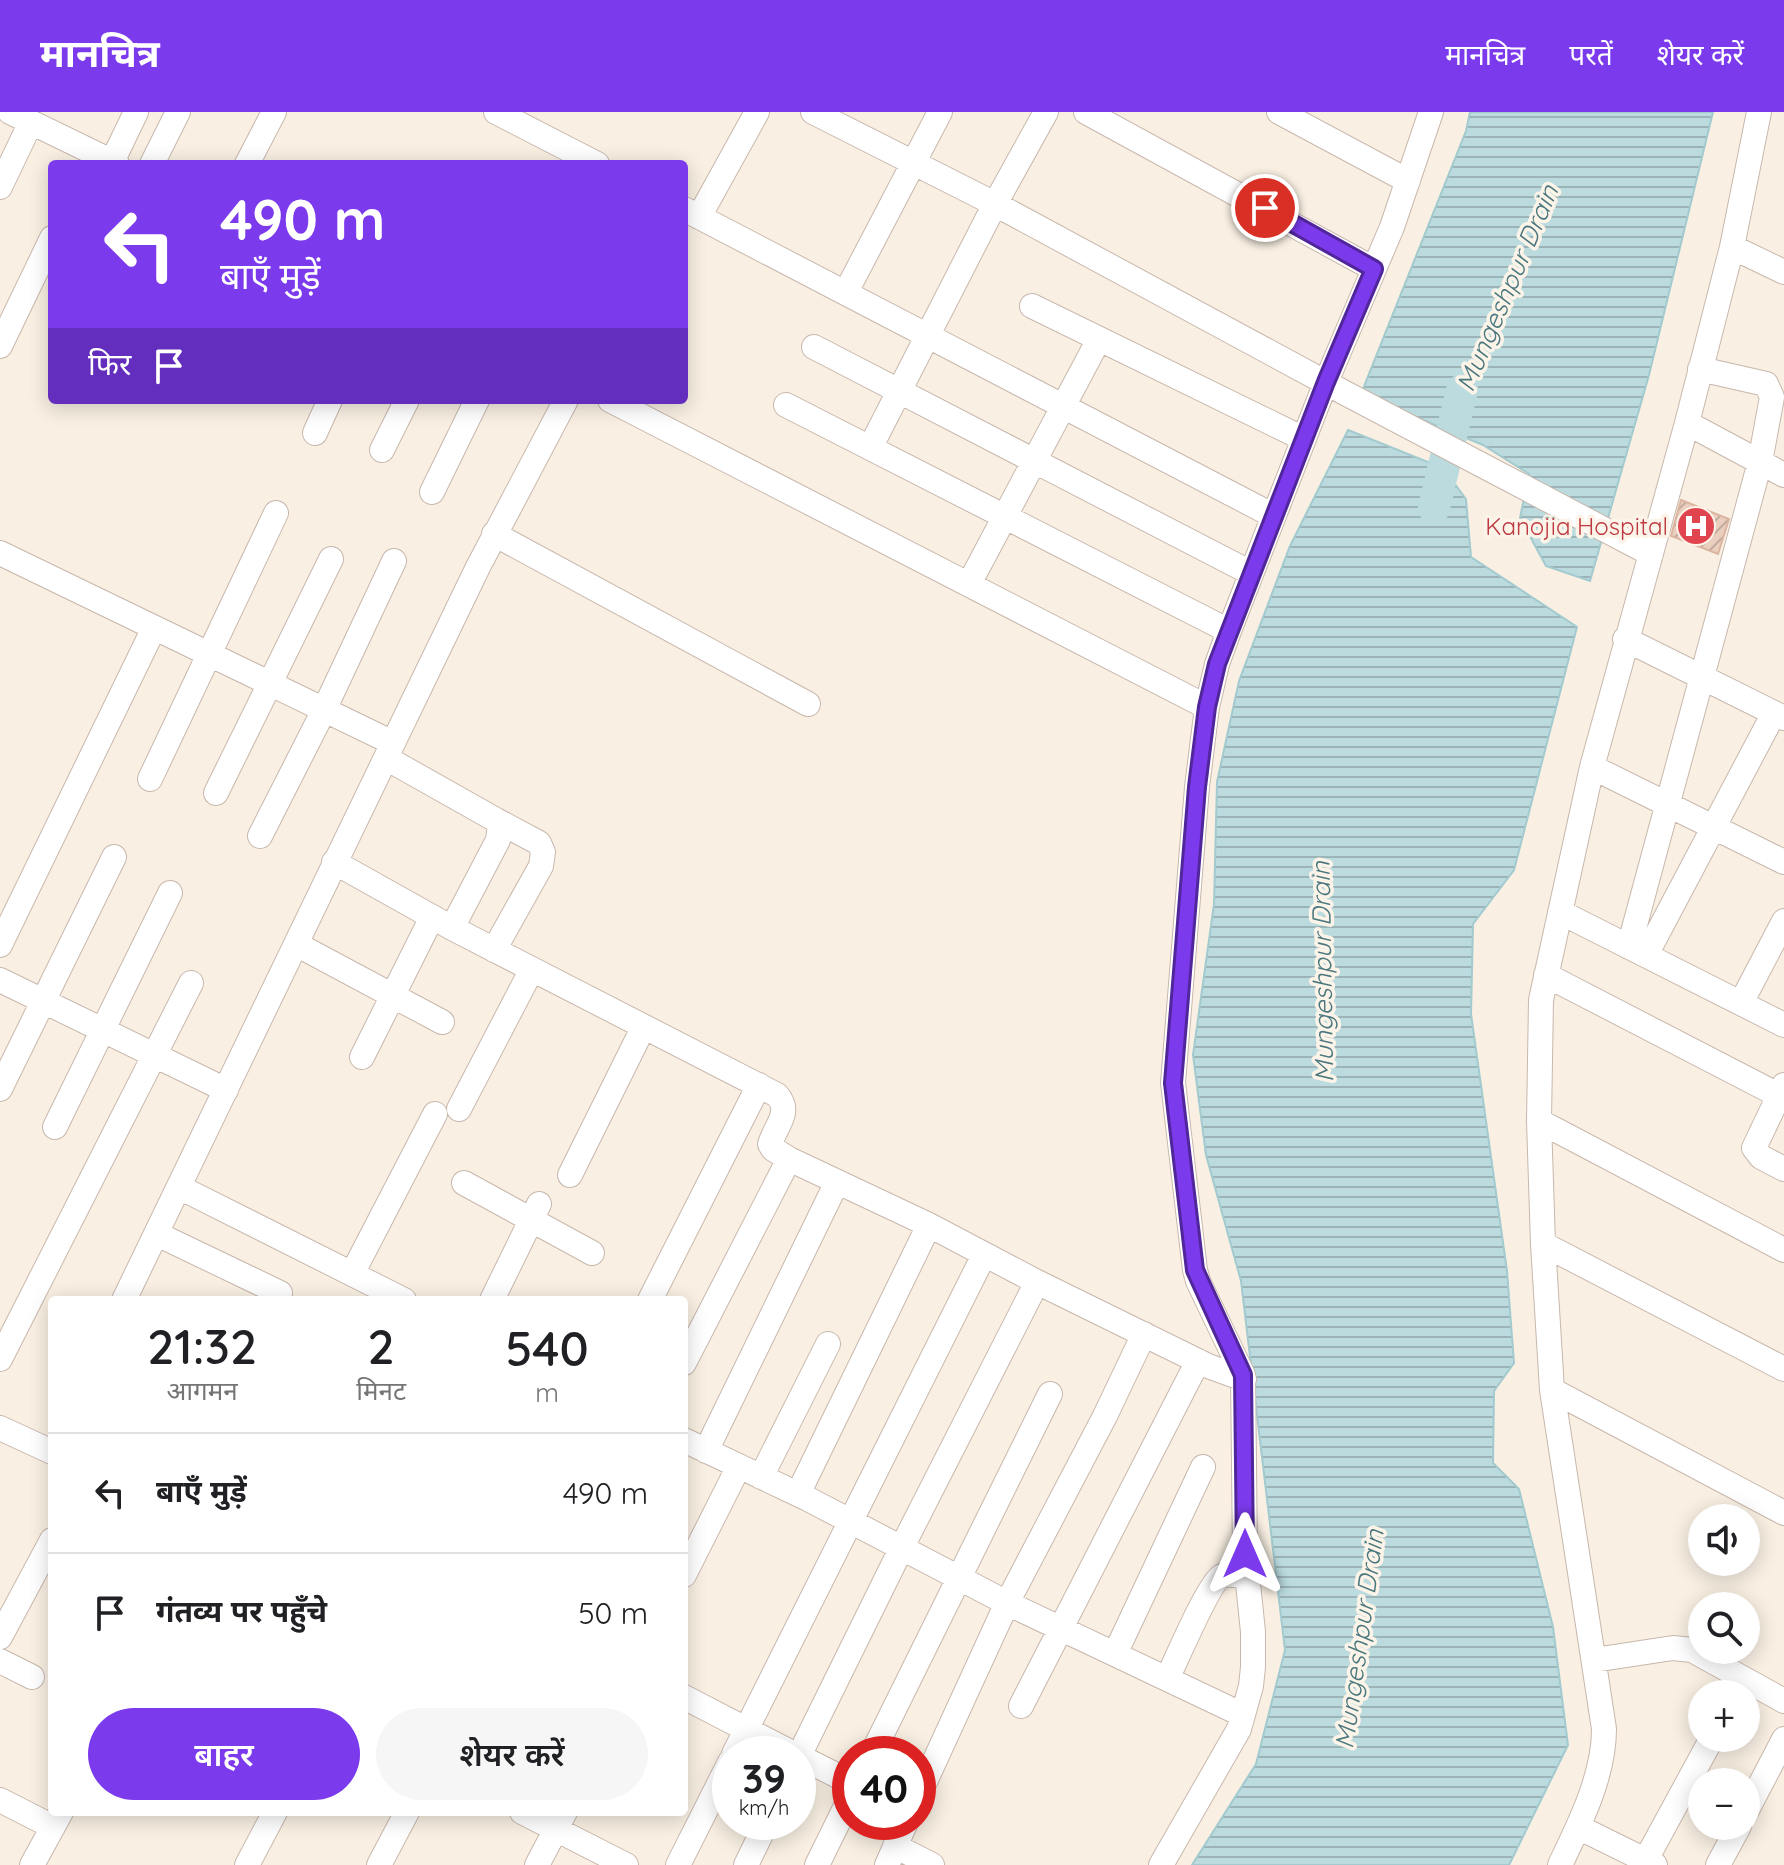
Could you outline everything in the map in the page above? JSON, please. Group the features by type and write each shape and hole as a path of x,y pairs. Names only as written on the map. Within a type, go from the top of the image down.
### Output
{"street":[{"path":"57,135 67,112"},
{"path":"103,160 136,112"},
{"path":"154,160 178,112"},
{"path":"249,160 274,112"},
{"path":"757,112 692,213 1274,516"},
{"path":"813,112 995,204 1651,554"},
{"path":"846,292 940,112"},
{"path":"870,448 995,204 1046,112"},
{"path":"1086,112 1374,269"},
{"path":"1279,112 1408,181"},
{"path":"1161,1865 1235,1738 1253,1667 1244,1379 1195,1270 1173,1083 1194,818 1207,707 1217,664 1304,439 1335,388 1431,112"},
{"path":"1560,1865 1591,1793 1604,1742 1552,1390 1539,1121 1541,1000 1592,767 1732,247 1759,112"},
{"path":"500,113 589,160"},
{"path":"0,187 20,117 100,160"},
{"path":"0,346 48,246"},
{"path":"1732,247 1784,272"},
{"path":"1032,306 1304,439"},
{"path":"969,584 1099,339"},
{"path":"814,347 1251,573"},
{"path":"1637,951 1668,803 1760,462 1772,397 1771,389 1759,382 1700,369"},
{"path":"315,433 328,404"},
{"path":"382,450 405,404"},
{"path":"432,492 475,404"},
{"path":"127,1296 494,534 564,404"},
{"path":"618,404 1207,707"},
{"path":"786,405 1229,631"},
{"path":"1687,423 1784,475"},
{"path":"150,779 276,513"},
{"path":"494,534 808,704"},
{"path":"0,553 324,710 496,820 539,843 543,852 541,866 494,950"},
{"path":"216,793 331,559"},
{"path":"260,836 394,561"},
{"path":"0,945 154,628"},
{"path":"1625,639 1779,715 1637,951"},
{"path":"1592,767 1784,862"},
{"path":"362,1057 393,996 498,840 501,831 496,820"},
{"path":"0,1089 41,1000 114,857"},
{"path":"334,862 494,950 777,1095 784,1103 785,1114 770,1144 789,1159 929,1225 1198,1361 1244,1379"},
{"path":"55,1127 170,893"},
{"path":"1560,912 1784,1025"},
{"path":"1741,1003 1784,921"},
{"path":"296,944 442,1022"},
{"path":"459,1109 532,969"},
{"path":"1546,975 1782,1092 1754,1148 1761,1157 1784,1169"},
{"path":"0,980 226,1090"},
{"path":"0,1359 191,983"},
{"path":"570,1175 643,1028"},
{"path":"652,1296 759,1085"},
{"path":"352,1274 435,1114"},
{"path":"1539,1121 1784,1250"},
{"path":"688,1355 789,1159"},
{"path":"706,1451 837,1182"},
{"path":"464,1183 535,1212 592,1253"},
{"path":"179,1187 394,1296"},
{"path":"494,1296 535,1212"},
{"path":"798,1494 929,1225"},
{"path":"157,1234 280,1293"},
{"path":"1543,1244 1784,1369"},
{"path":"743,1736 984,1255"},
{"path":"807,1736 1037,1282"},
{"path":"936,1758 1007,1603 1105,1416 1144,1334"},
{"path":"761,1477 828,1344"},
{"path":"1021,1706 1198,1361"},
{"path":"1552,1390 1784,1513"},
{"path":"881,1736 1050,1394"},
{"path":"0,1428 48,1449"},
{"path":"688,1442 798,1494 1007,1603 1243,1715"},
{"path":"688,1558 693,1536 739,1466"},
{"path":"1115,1654 1203,1467"},
{"path":"0,1637 48,1547"},
{"path":"1167,1679 1219,1577 1248,1577"},
{"path":"1594,1660 1682,1648 1692,1650 1732,1680"},
{"path":"0,1661 32,1677"},
{"path":"1760,1693 1784,1701"},
{"path":"688,1699 759,1736"},
{"path":"1760,1785 1784,1739"},
{"path":"1578,1827 1648,1863 1705,1752"},
{"path":"678,1865 712,1798"},
{"path":"0,1800 57,1820 32,1865"},
{"path":"247,1865 273,1816"},
{"path":"379,1865 405,1816"},
{"path":"537,1865 561,1820 626,1865"},
{"path":"817,1865 832,1835"},
{"path":"746,1865 758,1840"},
{"path":"1718,1865 1731,1840"},
{"path":"891,1856 932,1865"}],"water":[{"path":"1470,112 1713,112 1649,375 1590,581 1546,566 1520,518 1529,474 1483,445 1361,394 1466,131"},
{"path":"1348,430 1443,468 1466,499 1471,557 1577,627 1514,870 1473,924 1471,1014 1507,1271 1514,1363 1494,1391 1493,1463 1519,1489 1553,1627 1568,1745 1509,1865 1192,1865 1256,1764 1285,1650 1241,1281 1206,1155 1193,1055 1214,904 1217,782 1239,681 1290,546"}],"building":[{"path":"1681,500 1729,519 1718,554 1671,536"}],"waterway":[{"name":"Mungeshpur Drain","path":"1434,508 1462,390"}],"place":[{"name":"Kanojia Hospital","path":"1696,526"}],"route":[{"path":"1245,1554 1243,1375 1195,1270 1173,1083 1197,787 1207,707 1217,664 1326,382 1374,269 1265,208"}]}
